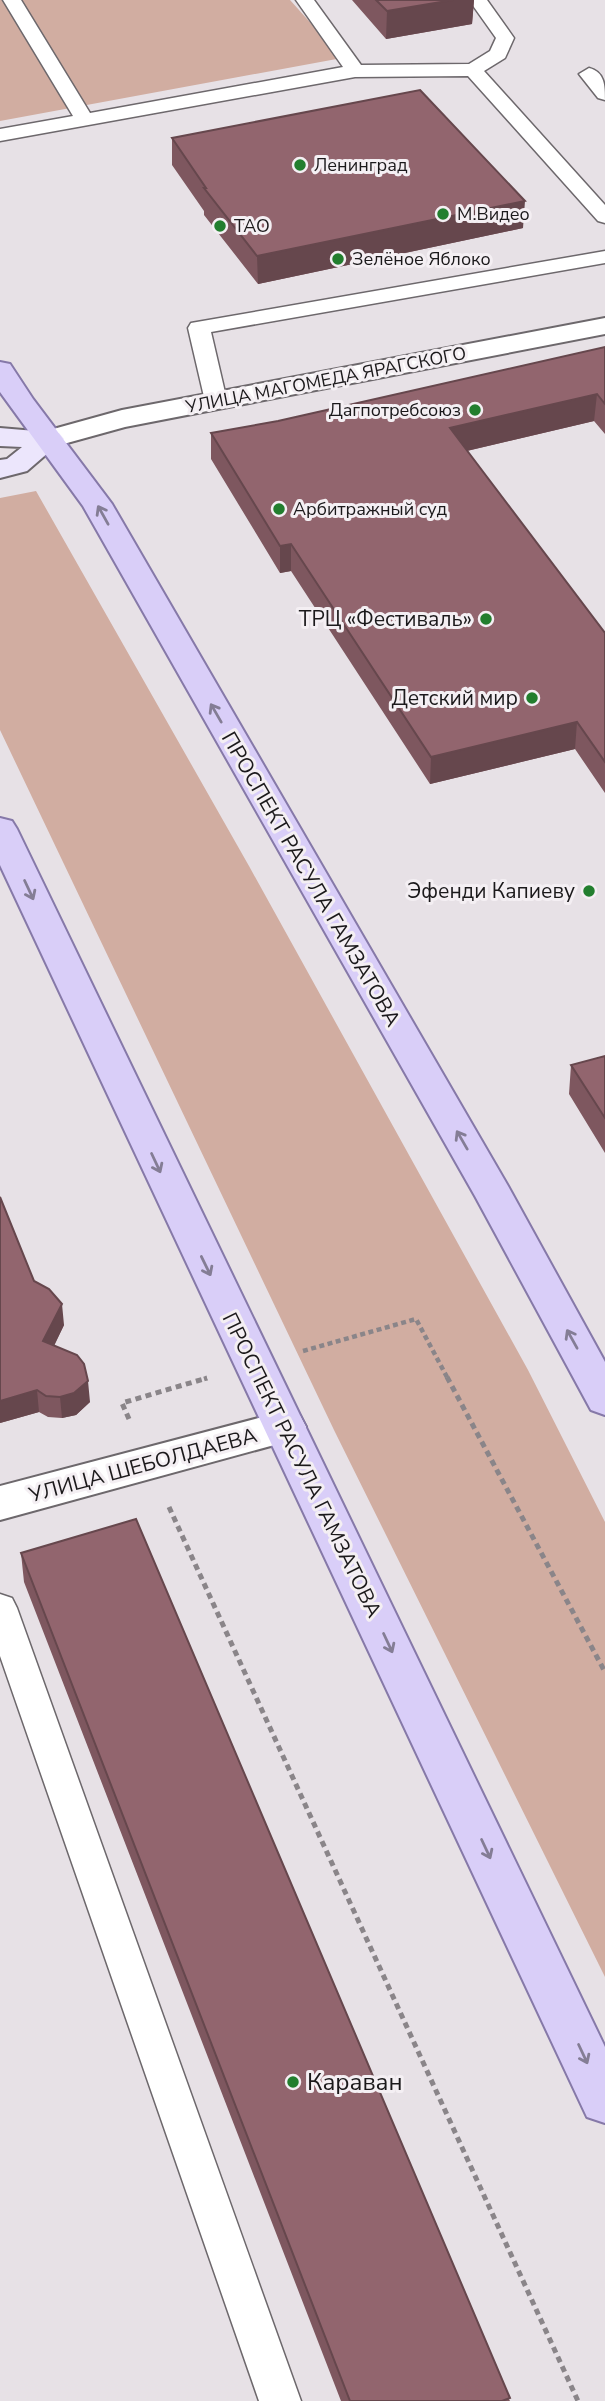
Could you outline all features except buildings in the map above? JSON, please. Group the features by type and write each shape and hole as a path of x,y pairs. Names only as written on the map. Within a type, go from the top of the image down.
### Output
{"main road":[{"name":"ПРОСПЕКТ РАСУЛА ГАМЗАТОВА","path":"0,370 96,504 494,1196 605,1399"},
{"name":"УЛИЦА МАГОМЕДА ЯРАГСКОГО","path":"0,437 49,439"},
{"name":"УЛИЦА МАГОМЕДА ЯРАГСКОГО","path":"0,447 49,439"},
{"name":"УЛИЦА МАГОМЕДА ЯРАГСКОГО","path":"0,468 17,465 49,439"},
{"name":"ПРОСПЕКТ РАСУЛА ГАМЗАТОВА","path":"0,829 170,1193 285,1427 605,2100"}],"street":[{"name":"УЛИЦА МАГОМЕДА ЯРАГСКОГО","path":"49,439 122,419 605,326"},
{"name":"УЛИЦА ШЕБОЛДАЕВА","path":"0,1503 285,1427"}],"lane":[{"path":"12,0 86,120"},
{"path":"305,0 355,71"},
{"path":"0,135 355,71 474,70 498,54 505,38 495,20 478,0"},
{"path":"474,70 605,218"},
{"path":"589,74 605,94"},
{"path":"216,401 199,328 605,257"},
{"path":"0,1608 280,2401"}],"path":[{"path":"578,2401 122,1403 416,1319 605,1672"}],"shaded area":[{"path":"0,0 290,0 342,58 0,121"},
{"path":"36,491 249,866 528,1370 605,1522 605,1977 334,1430 0,730 0,498"}],"place":[{"name":"Ленинград","path":"300,165"},
{"name":"М.Видео","path":"443,214"},
{"name":"ТАО","path":"220,226"},
{"name":"Зелёное Яблоко","path":"338,259"},
{"name":"Дагпотребсоюз","path":"475,410"},
{"name":"Арбитражный суд","path":"279,509"},
{"name":"ТРЦ «Фестиваль»","path":"486,619"},
{"name":"Детский мир","path":"532,698"},
{"name":"Эфенди Капиеву","path":"589,891"},
{"name":"Караван","path":"293,2082"}]}
